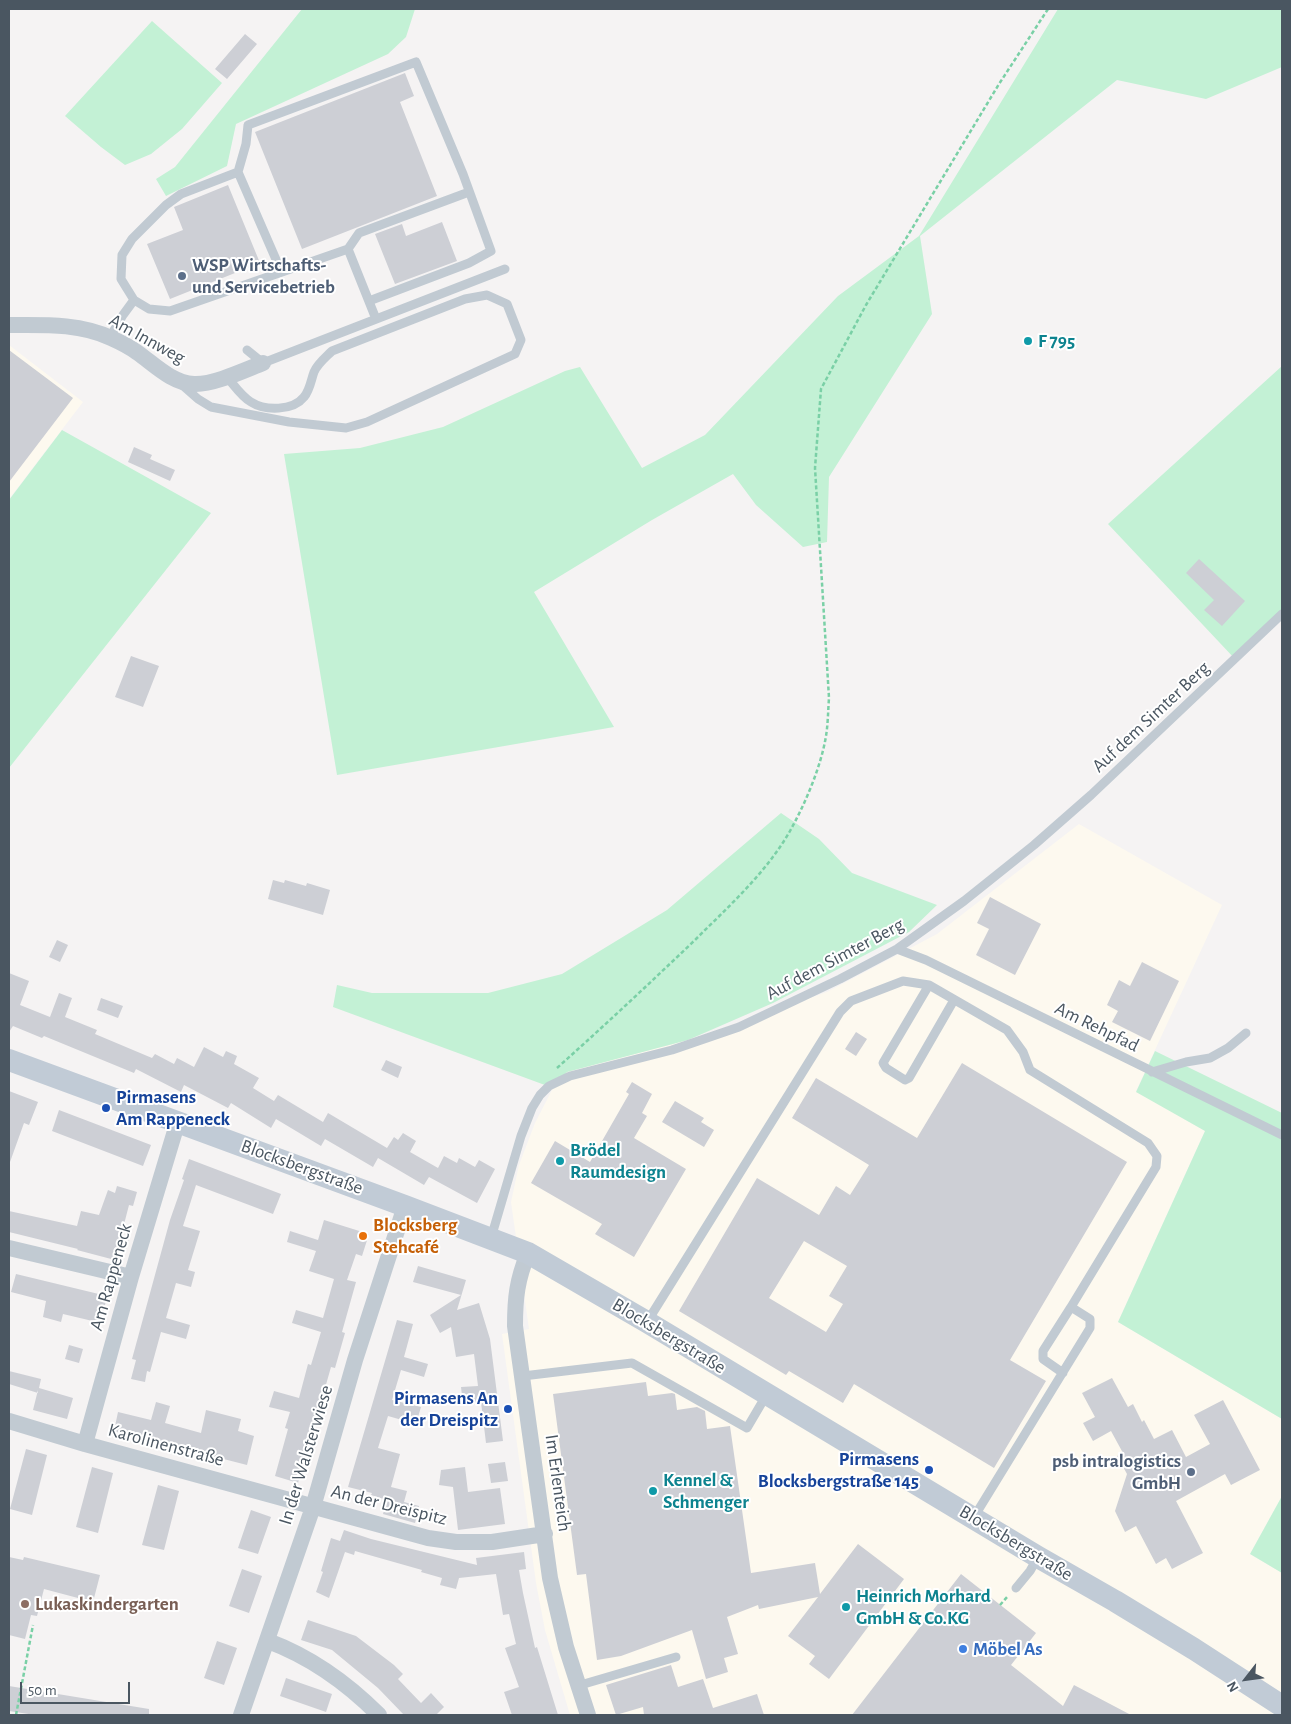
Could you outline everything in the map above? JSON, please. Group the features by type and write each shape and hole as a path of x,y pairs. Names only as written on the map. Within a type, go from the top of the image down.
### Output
{"main road":[{"name":"Blocksbergstraße","path":"9,1060 178,1121 491,1238 528,1254 647,1322 1194,1649 1282,1706"}],"street":[{"name":"Am Innweg","path":"9,325 61,326 88,330 110,337 136,351 177,380 194,384 227,377 263,363"},
{"name":"Am Rappeneck","path":"85,1444 131,1277 178,1121"},
{"name":"In der Walsterwiese","path":"241,1715 313,1507 355,1360 405,1206"},
{"path":"9,1248 131,1277"},
{"name":"Im Erlenteich","path":"528,1254 519,1274 515,1302 515,1326 550,1578 577,1686 588,1715"},
{"name":"Karolinenstraße","path":"9,1421 313,1507"},
{"name":"An der Dreispitz","path":"313,1507 428,1538 456,1542 492,1542 545,1534"},
{"path":"268,1641 307,1658 330,1673 351,1688 379,1715"}],"lane":[{"path":"281,271 238,172 246,144 248,125 416,62 491,251 469,263 369,301"},
{"path":"238,172 181,194 166,205 132,239 122,255 120,279 134,300 150,309 170,311 348,249 359,234 469,192"},
{"path":"348,249 376,319"},
{"path":"247,350 263,363 505,269"},
{"path":"177,380 198,399 211,407 289,422 346,428 367,422 515,354 522,340 507,304 487,296 465,299 332,351 320,361 304,397 296,403 282,408 268,408 251,403 227,377"},
{"path":"110,337 134,300"},
{"name":"Auf dem Simter Berg","path":"491,1238 526,1122 540,1095 549,1086 570,1076 672,1050 739,1027 840,979 897,949 964,901 1034,846 1091,795 1282,614"},
{"name":"Am Rehpfad","path":"897,949 926,960 1282,1135"},
{"path":"647,1322 840,1012 851,1001 903,981 929,986 1007,1030 1023,1052 1030,1070 1148,1143 1157,1156 1156,1166 1043,1351 1043,1359 1063,1373"},
{"path":"929,986 883,1063 886,1068 905,1080 909,1078 954,1000"},
{"path":"1152,1072 1186,1062 1210,1058 1228,1048 1246,1033"},
{"path":"974,1518 1090,1328 1090,1319 1071,1306"},
{"path":"523,1376 632,1364 747,1428 767,1394"},
{"path":"1016,1588 1030,1571 1038,1557"},
{"path":"577,1686 676,1656"}],"path":[{"path":"556,1069 664,970 739,897 790,831 804,802 818,769 822,753 826,736 829,698 815,468 821,389 866,305 999,84 1048,9"},
{"path":"16,1715 33,1625"}],"shaded area":[{"path":"9,345 83,402 9,499"},
{"path":"1079,824 1222,905 1136,1091 1205,1131 1118,1322 1282,1419 1282,1496 1250,1554 1282,1573 1282,1715 570,1715 545,1630 536,1583 502,1334 529,1329 511,1202 519,1165 535,1123 553,1088 567,1072 688,1040 827,992 937,934"}],"green space":[{"path":"302,9 415,9 406,37 388,54 236,124 227,166 166,196 156,179 175,167"},
{"path":"1058,9 1282,9 1282,67 1206,99 1117,80 920,236 932,314 829,477 827,542 803,547 756,505 733,474 652,520 534,592 614,727 337,775 284,454 360,448 443,427 565,371 580,367 642,468 705,435 838,296 919,236"},
{"path":"152,21 222,83 182,129 151,154 125,165 65,116"},
{"path":"1282,366 1282,614 1235,659 1108,524"},
{"path":"62,430 211,513 9,768 9,500"},
{"path":"781,813 819,839 852,873 937,905 909,932 773,1003 688,1040 567,1072 553,1088 333,1007 337,985 372,993 488,993 562,974 667,910"},
{"path":"1155,1051 1282,1113 1282,1419 1118,1322 1205,1131 1136,1092"},
{"path":"1282,1496 1282,1573 1250,1554"}],"building":[{"path":"245,34 257,44 227,79 215,69"},
{"path":"405,73 414,96 400,102 437,196 302,249 255,132"},
{"path":"228,185 260,263 170,299 147,244 183,230 174,207"},
{"path":"442,222 457,261 395,284 375,234 402,224 406,236"},
{"path":"9,350 73,398 9,482"},
{"path":"134,447 152,455 150,459 175,470 170,481 128,462"},
{"path":"1199,559 1245,601 1222,626 1204,610 1214,600 1186,573"},
{"path":"131,656 159,666 143,707 115,697"},
{"path":"273,880 284,883 285,880 306,886 307,883 330,890 323,915 268,899"},
{"path":"990,897 1041,924 1015,975 976,955 989,929 977,923"},
{"path":"57,940 68,945 60,962 49,957"},
{"path":"1142,962 1179,981 1150,1041 1112,1022 1118,1011 1107,1005 1119,980 1130,986"},
{"path":"9,973 29,981 20,1005 50,1017 59,993 72,998 65,1017 97,1030 95,1034 152,1058 155,1054 174,1064 177,1058 194,1067 204,1047 223,1057 226,1051 237,1056 234,1064 259,1078 253,1088 274,1101 278,1095 323,1122 328,1113 387,1148 394,1137 398,1140 403,1133 416,1141 410,1152 438,1168 444,1156 457,1163 459,1158 475,1167 479,1160 495,1169 477,1203 429,1177 424,1185 378,1158 373,1167 325,1139 321,1146 276,1119 271,1128 231,1103 228,1108 184,1085 181,1092 136,1069 134,1073 44,1036 42,1038 13,1026 9,1032"},
{"path":"101,998 123,1006 118,1018 97,1010"},
{"path":"856,1032 867,1039 856,1056 845,1049"},
{"path":"386,1060 402,1067 398,1078 381,1070"},
{"path":"962,1063 1127,1162 1010,1360 1046,1381 994,1468 854,1384 843,1403 789,1371 786,1375 679,1311 757,1178 819,1215 836,1186 850,1195 869,1165 792,1118 816,1078 917,1138","holes":["804,1241 847,1266 829,1296 843,1304 826,1332 769,1298"]},
{"path":"632,1082 652,1094 642,1113 647,1116 634,1138 686,1169 634,1257 595,1234 602,1224 531,1183 555,1141 590,1162 629,1094 626,1092"},
{"path":"9,1091 38,1102 29,1125 24,1123 10,1162 9,1162"},
{"path":"675,1101 704,1118 701,1122 714,1130 704,1147 662,1122"},
{"path":"59,1110 151,1145 143,1166 52,1131"},
{"path":"189,1159 281,1194 273,1214 196,1185 183,1226 200,1231 188,1270 195,1272 191,1287 176,1283 166,1318 190,1325 186,1339 161,1332 150,1372 147,1371 145,1382 131,1379 136,1360 132,1359 170,1220"},
{"path":"117,1186 137,1192 133,1206 129,1205 121,1236 129,1238 125,1253 117,1251 115,1260 9,1232 9,1211 77,1226 81,1211 99,1215 108,1190 115,1193"},
{"path":"324,1220 369,1234 362,1256 356,1254 347,1280 356,1282 342,1332 345,1333 335,1368 331,1367 298,1483 275,1476 288,1429 285,1428 290,1412 269,1407 274,1391 299,1398 308,1364 311,1365 321,1332 292,1323 296,1310 323,1318 334,1279 309,1271 316,1251 287,1242 290,1231 318,1240"},
{"path":"418,1266 466,1280 457,1310 479,1303 490,1339 503,1441 486,1443 481,1402 463,1404 461,1387 478,1386 474,1354 456,1357 451,1327 440,1333 430,1315 461,1295 413,1282"},
{"path":"16,1274 107,1296 101,1323 63,1314 61,1322 43,1317 46,1301 11,1292"},
{"path":"397,1320 413,1324 404,1357 428,1364 424,1377 401,1370 392,1400 421,1407 416,1424 388,1416 378,1448 400,1454 391,1487 407,1491 404,1502 419,1506 415,1523 383,1514 387,1500 371,1495 372,1493 348,1487"},
{"path":"69,1345 83,1349 79,1363 65,1359"},
{"path":"9,1371 41,1379 39,1388 73,1398 67,1419 33,1410 37,1393 9,1384"},
{"name":"psb intralogistics GmbH","path":"1112,1378 1128,1407 1133,1404 1142,1422 1144,1420 1154,1439 1172,1430 1186,1457 1210,1444 1194,1415 1223,1400 1260,1470 1231,1485 1225,1474 1176,1501 1203,1553 1172,1569 1166,1558 1156,1564 1136,1526 1125,1532 1115,1511 1127,1474 1117,1456 1123,1453 1111,1431 1093,1441 1083,1423 1095,1417 1082,1393"},
{"path":"646,1382 648,1396 672,1393 675,1394 677,1410 697,1407 705,1411 707,1429 730,1426 751,1573 815,1563 820,1594 858,1544 904,1579 829,1679 809,1664 815,1656 788,1636 818,1597 759,1609 758,1605 727,1617 738,1654 724,1658 728,1672 706,1679 692,1630 621,1656 597,1660 586,1574 577,1575 553,1394"},
{"path":"156,1402 170,1406 165,1423 201,1433 206,1410 241,1419 238,1431 254,1436 247,1465 114,1431 118,1412 151,1420"},
{"path":"26,1449 47,1455 32,1515 10,1509"},
{"path":"505,1462 508,1481 491,1483 488,1464"},
{"path":"92,1467 113,1473 98,1533 76,1527"},
{"path":"465,1467 468,1492 500,1488 505,1524 458,1530 453,1487 439,1485 441,1470"},
{"path":"158,1485 179,1491 164,1550 142,1545"},
{"path":"251,1510 271,1517 258,1554 238,1548"},
{"path":"344,1530 371,1539 477,1565 476,1558 524,1552 526,1569 519,1570 523,1593 535,1648 537,1647 558,1715 512,1715 504,1692 519,1687 505,1648 516,1644 509,1614 503,1615 496,1574 459,1578 456,1589 440,1585 442,1578 421,1572 422,1570 355,1551 354,1555 345,1552 329,1598 316,1592 331,1538 340,1541"},
{"name":"Lukaskindergarten","path":"9,1557 23,1560 24,1557 100,1575 93,1602 44,1589 37,1616 31,1615 25,1639 9,1635"},
{"path":"242,1569 262,1576 249,1613 229,1606"},
{"name":"Möbel As","path":"961,1574 1036,1633 1011,1665 1063,1706 1074,1685 1131,1715 852,1715"},
{"path":"308,1620 356,1636 403,1674 398,1679 421,1703 431,1693 444,1707 436,1715 404,1715 378,1688 332,1650 301,1640"},
{"path":"217,1641 237,1648 224,1685 204,1678"},
{"path":"671,1665 678,1687 703,1679 713,1708 757,1694 764,1715 644,1715 643,1707 616,1715 606,1685"},
{"path":"286,1678 332,1694 326,1712 280,1696"},
{"path":"9,1686 149,1709 149,1715 35,1715 9,1711"}],"place":[{"name":"WSP Wirtschafts- und Servicebetrieb","path":"182,276"},
{"name":"F 795","path":"1028,341"},
{"name":"Pirmasens Am Rappeneck","path":"106,1108"},
{"name":"Brödel Raumdesign","path":"560,1161"},
{"name":"Blocksberg Stehcafé","path":"363,1236"},
{"name":"Pirmasens An der Dreispitz","path":"508,1409"},
{"name":"Pirmasens Blocksbergstraße 145","path":"929,1470"},
{"name":"psb intralogistics GmbH","path":"1191,1472"},
{"name":"Kennel & Schmenger","path":"653,1491"},
{"name":"Lukaskindergarten","path":"25,1604"},
{"name":"Heinrich Morhard GmbH & Co.KG","path":"846,1607"},
{"name":"Möbel As","path":"963,1649"}]}
